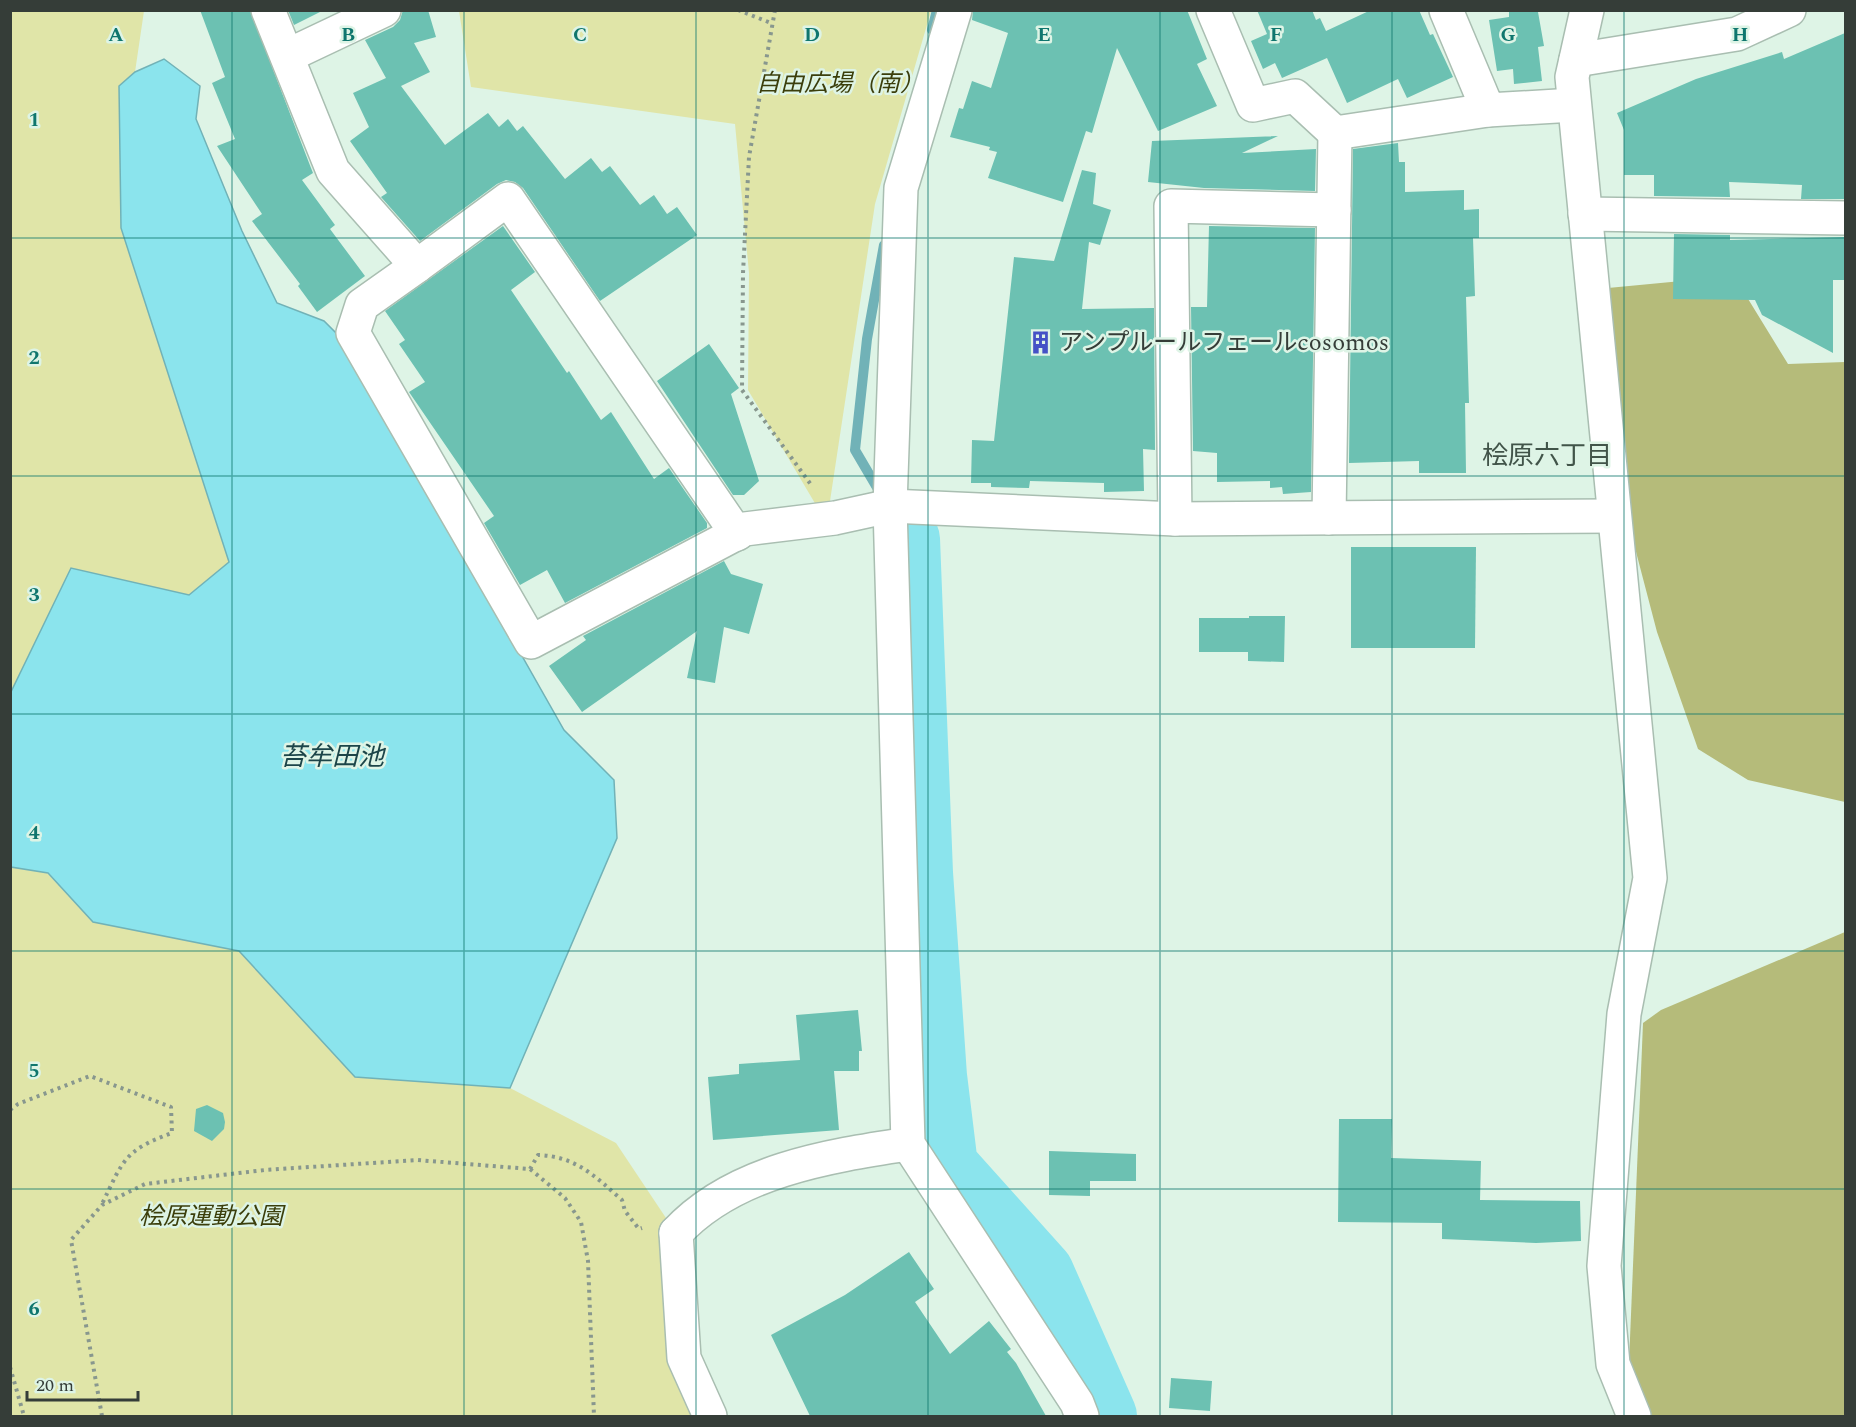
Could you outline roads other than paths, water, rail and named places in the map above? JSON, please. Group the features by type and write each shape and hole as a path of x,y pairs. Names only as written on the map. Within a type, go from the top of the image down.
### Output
{"street":[{"path":"268,10 333,171 417,266"},
{"path":"286,56 384,10"},
{"path":"955,10 901,188 890,506 908,1144 1077,1403 1082,1416"},
{"path":"1213,10 1253,105 1295,96 1335,133 1329,518"},
{"path":"1446,10 1488,110"},
{"path":"1587,10 1572,77 1574,105 1650,878 1624,1014 1604,1266 1613,1364 1634,1416"},
{"path":"1576,60 1737,34 1789,10"},
{"path":"1335,133 1488,110 1574,105"},
{"path":"736,534 508,199 362,305 353,333 531,642 736,534 745,529 835,519 890,506 1175,519 1614,516"},
{"path":"1175,519 1171,206 1334,210"},
{"path":"1585,214 1845,218"},
{"path":"710,1416 684,1359 676,1233 696,1211 764,1176 835,1155 908,1144"}],"water":[{"name":"苔牟田池","path":"164,59 200,86 196,119 242,231 277,303 324,321 343,340 564,730 614,780 617,838 510,1088 355,1077 239,951 93,922 48,873 11,867 10,694 71,568 189,595 229,562 121,228 119,86 135,72"}],"waterway":[{"path":"932,30 937,10"},
{"path":"882,496 855,450 867,339 884,245"},
{"path":"907,539 920,873 934,1076 945,1166 1041,1273 1104,1416"}],"place":[{"name":"アンプルールフェールcosomos","path":"1041,342"}],"district":[{"name":"桧原六丁目","path":"1547,455"}],"park label":[{"name":"自由広場（南）","path":"840,83"},
{"name":"桧原運動公園","path":"211,1216"}]}
